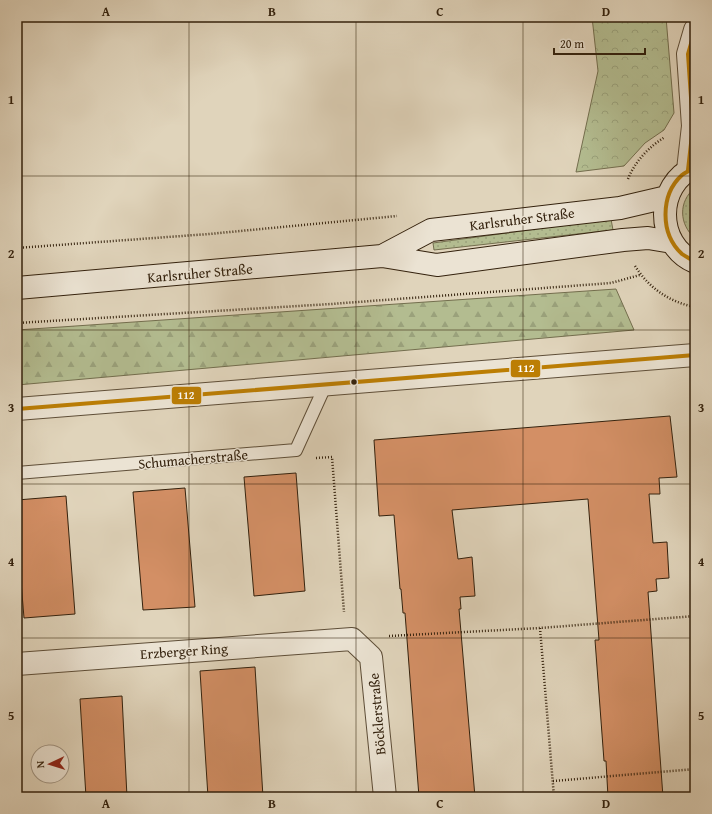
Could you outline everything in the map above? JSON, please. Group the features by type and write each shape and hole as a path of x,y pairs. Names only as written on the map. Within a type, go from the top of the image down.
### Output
{"street":[{"path":"695,30 688,54 693,126 692,169 676,182 667,197 664,209 665,220 672,242 680,252 695,262"},
{"name":"Karlsruher Straße","path":"382,256 431,230 620,208 667,197"},
{"name":"Karlsruher Straße","path":"17,288 382,256 437,265 623,240 648,238 672,242"},
{"path":"17,409 695,355"},
{"name":"Erzberger Ring","path":"17,664 352,639"},
{"name":"Böcklerstraße","path":"352,639 371,657 385,797"}],"lane":[{"path":"296,450 326,384"},
{"name":"Schumacherstraße","path":"17,473 296,450"}],"path":[{"path":"17,248 209,234 400,215"},
{"path":"17,323 331,304 611,283 640,275 653,288 667,298 695,307"},
{"path":"296,450 307,458 332,457 345,615 352,639 540,628 695,616"},
{"path":"540,628 554,797"},
{"path":"553,781 695,768"}],"green space":[{"path":"592,17 666,17 674,113 664,130 645,143 624,166 576,172 598,71"},
{"path":"695,188 695,238 686,227 683,220 683,206 689,193"},
{"path":"611,219 613,230 434,250 433,243"},
{"path":"616,289 634,330 17,385 17,330"}],"building":[{"path":"670,416 677,477 659,478 660,494 649,494 653,543 667,542 669,578 656,579 657,591 648,592 663,797 608,797 595,640 599,640 588,499 452,510 458,559 472,557 475,596 460,597 461,609 459,609 475,797 419,797 405,613 403,613 400,589 394,515 379,516 374,440"},
{"path":"296,473 305,591 254,596 244,477"},
{"path":"185,488 195,607 143,610 133,492"},
{"path":"66,496 75,614 24,618 17,533 17,500"},
{"path":"255,667 263,797 208,797 200,671"},
{"path":"122,696 127,797 86,797 80,699"}],"transit line":[{"name":"112","path":"688,170 693,126 688,54 695,30"},
{"name":"112","path":"695,167 682,175 675,183 670,193 666,214 670,236 675,246 682,254 695,262"},
{"name":"112","path":"17,409 695,355"}]}
